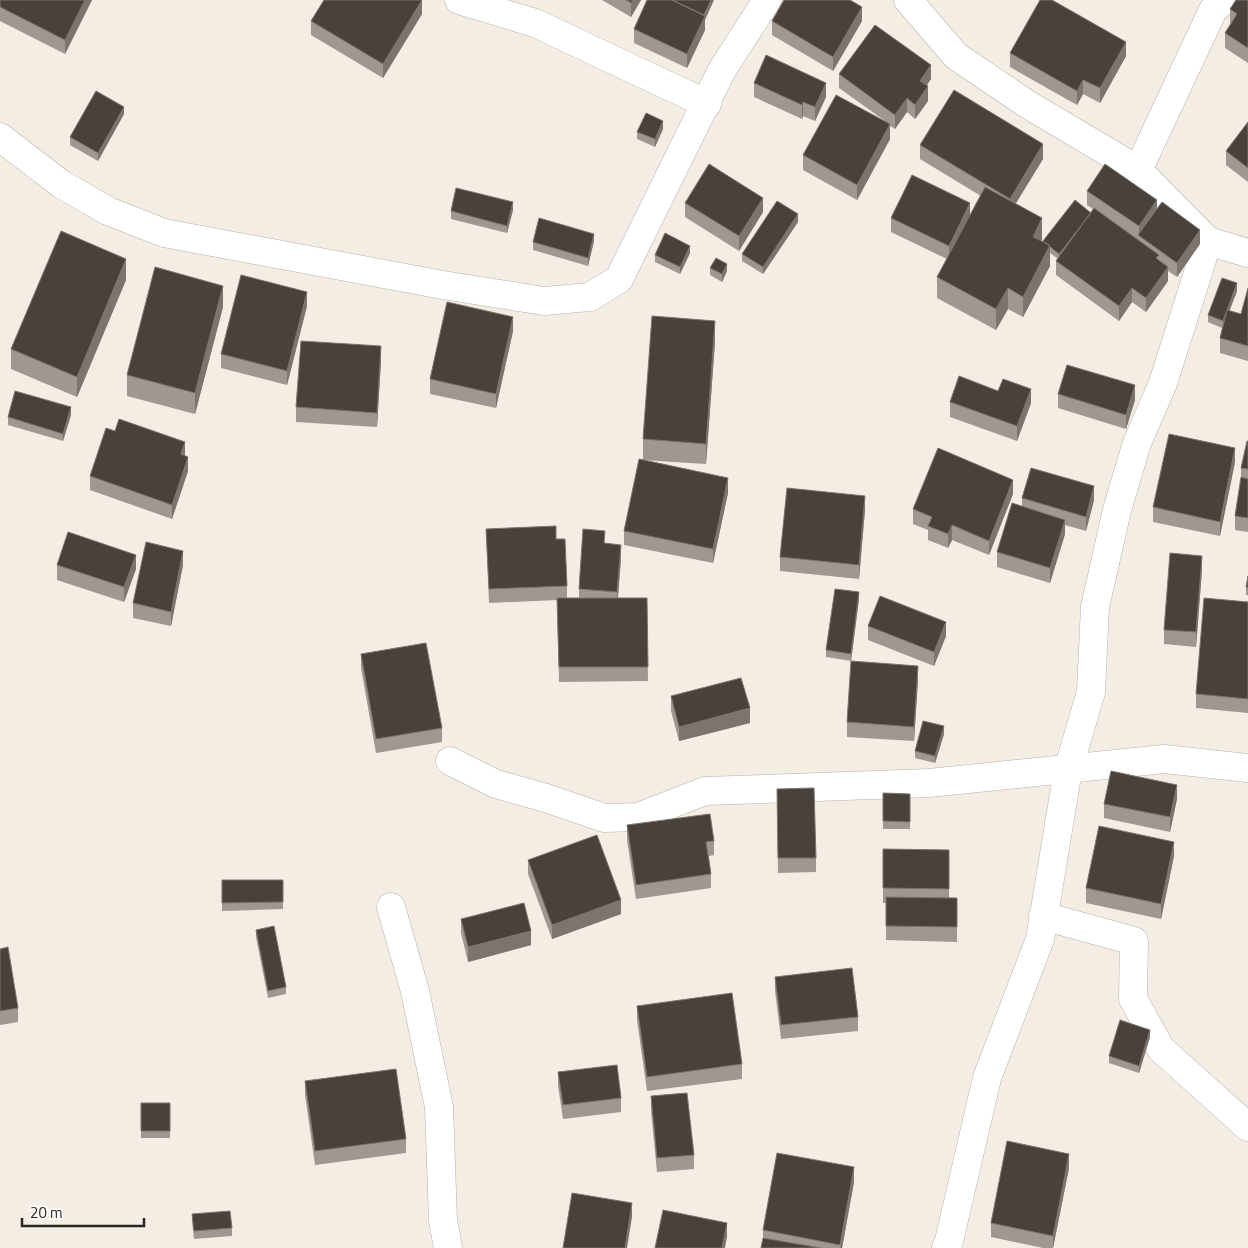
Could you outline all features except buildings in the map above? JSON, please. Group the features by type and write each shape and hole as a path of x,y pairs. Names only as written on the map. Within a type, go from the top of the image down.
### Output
{"street":[{"path":"459,0 535,23 707,104"},
{"path":"0,137 61,184 108,211 164,233 443,285 544,301 590,297 619,279 707,104 722,70 767,0"},
{"path":"908,0 956,56 1027,104 1138,170 1208,241 1248,253"},
{"path":"1138,170 1213,10 1225,0"},
{"path":"946,1248 987,1078 1040,939 1068,770 1091,692 1095,606 1117,510 1137,443 1163,383 1208,241"},
{"path":"450,761 496,784 546,798 604,818 638,817 705,791 929,783 1164,759 1248,768"},
{"path":"391,907 415,991 439,1107 443,1220 448,1248"},
{"path":"1043,916 1134,941 1133,999 1161,1049 1248,1127"}]}
